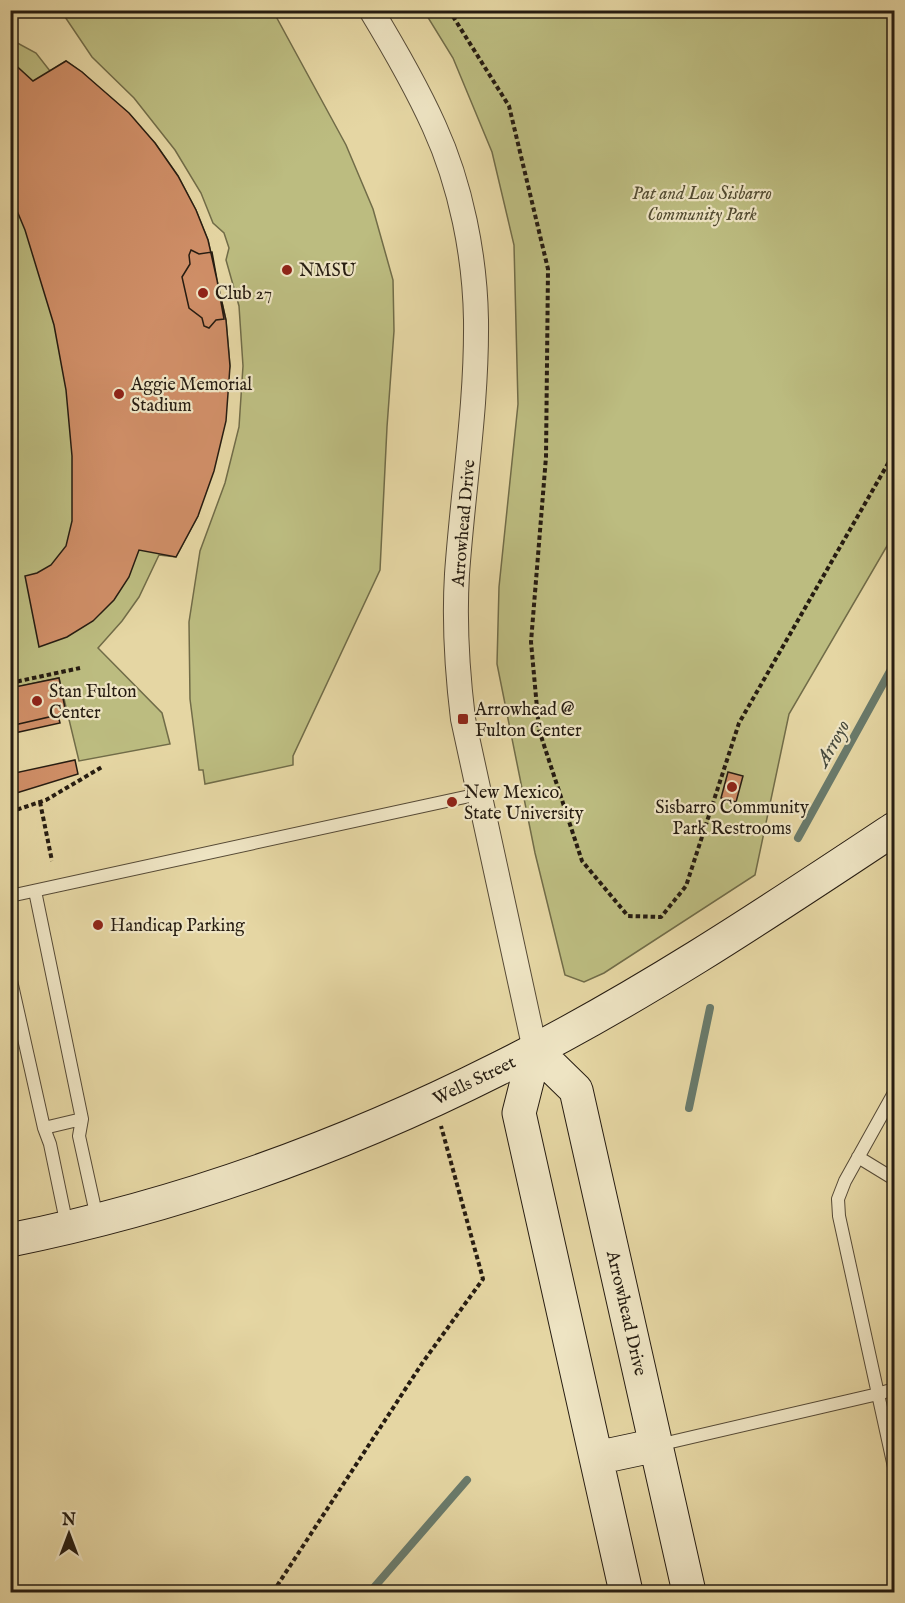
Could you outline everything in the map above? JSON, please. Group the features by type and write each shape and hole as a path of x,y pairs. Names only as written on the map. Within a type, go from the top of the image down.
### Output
{"street":[{"name":"Arrowhead Drive","path":"371,10 403,63 435,128 447,160 468,242 476,318 476,359 458,572 456,646 463,719 535,1050 519,1113 626,1593"},
{"name":"Wells Street","path":"10,1240 82,1223 191,1192 355,1135 433,1100 535,1050 643,990 754,922 894,828"},
{"name":"Arrowhead Drive","path":"535,1050 576,1090 689,1593"},
{"path":"596,1458 657,1445"}],"lane":[{"path":"10,896 479,794"},
{"path":"35,891 82,1119 79,1136 82,1223"},
{"path":"10,976 44,1128 82,1223"},
{"path":"894,1093 845,1181 838,1199 839,1216 894,1467"},
{"path":"44,1128 82,1119"},
{"path":"858,1157 894,1179"},
{"path":"657,1445 747,1426 894,1389"}],"path":[{"path":"449,10 509,106 548,269 546,457 531,642 539,730 582,861 628,916 661,917 686,886 739,723 894,453"},
{"path":"10,683 80,668"},
{"path":"10,812 39,802 102,767"},
{"path":"39,802 52,861"},
{"path":"273,1593 423,1362 483,1280 433,1100"}],"green space":[{"path":"61,11 273,11 346,145 373,209 393,280 394,331 380,570 293,756 293,765 205,784 203,770 199,770 190,699 189,622 200,551 225,483 239,427 243,366 239,306 226,260 229,248 224,233 213,223 201,193 175,150 134,98 92,57"},
{"name":"Pat and Lou Sisbarro Community Park","path":"424,11 894,11 894,534 789,714 755,875 604,973 584,982 565,975 535,853 497,664 499,587 518,404 514,245 492,152 453,58"},
{"name":"Aggie Memorial Stadium","path":"10,39 36,53 50,71 66,61 82,72 155,143 178,176 196,210 208,240 226,320 230,366 198,516 176,557 159,555 139,597 98,648 162,713 170,744 79,761 59,678 11,688"}],"building":[{"name":"Aggie Memorial Stadium","path":"10,60 33,81 66,61 129,113 155,143 178,176 196,210 208,240 226,320 230,366 226,421 214,471 198,516 176,557 139,550 129,577 114,600 93,621 67,637 39,647 25,576 37,573 51,565 66,546 72,521 72,456 66,390 54,325 25,230 10,194"},
{"name":"Club 27","path":"191,250 199,254 212,252 224,319 216,320 209,328 204,326 202,318 189,308 182,277 190,264"},
{"name":"Stan Fulton Center","path":"59,678 66,713 10,726 10,688"},
{"path":"58,715 60,723 10,734 10,726"},
{"name":"Stan Fulton Center","path":"75,760 78,774 10,795 10,774"},
{"name":"Sisbarro Community Park Restrooms","path":"728,772 743,776 736,802 721,798"}],"waterway":[{"name":"Arroyo","path":"798,838 894,664"},
{"name":"Arroyo","path":"689,1108 710,1008"},
{"path":"370,1592 467,1480"}],"place":[{"name":"NMSU","path":"287,270"},
{"name":"Club 27","path":"203,293"},
{"name":"Aggie Memorial Stadium","path":"119,394"},
{"name":"Stan Fulton Center","path":"37,701"},
{"name":"Arrowhead @ Fulton Center","path":"463,719"},
{"name":"Sisbarro Community Park Restrooms","path":"732,787"},
{"name":"New Mexico State University","path":"452,802"},
{"name":"Handicap Parking","path":"98,925"}]}
